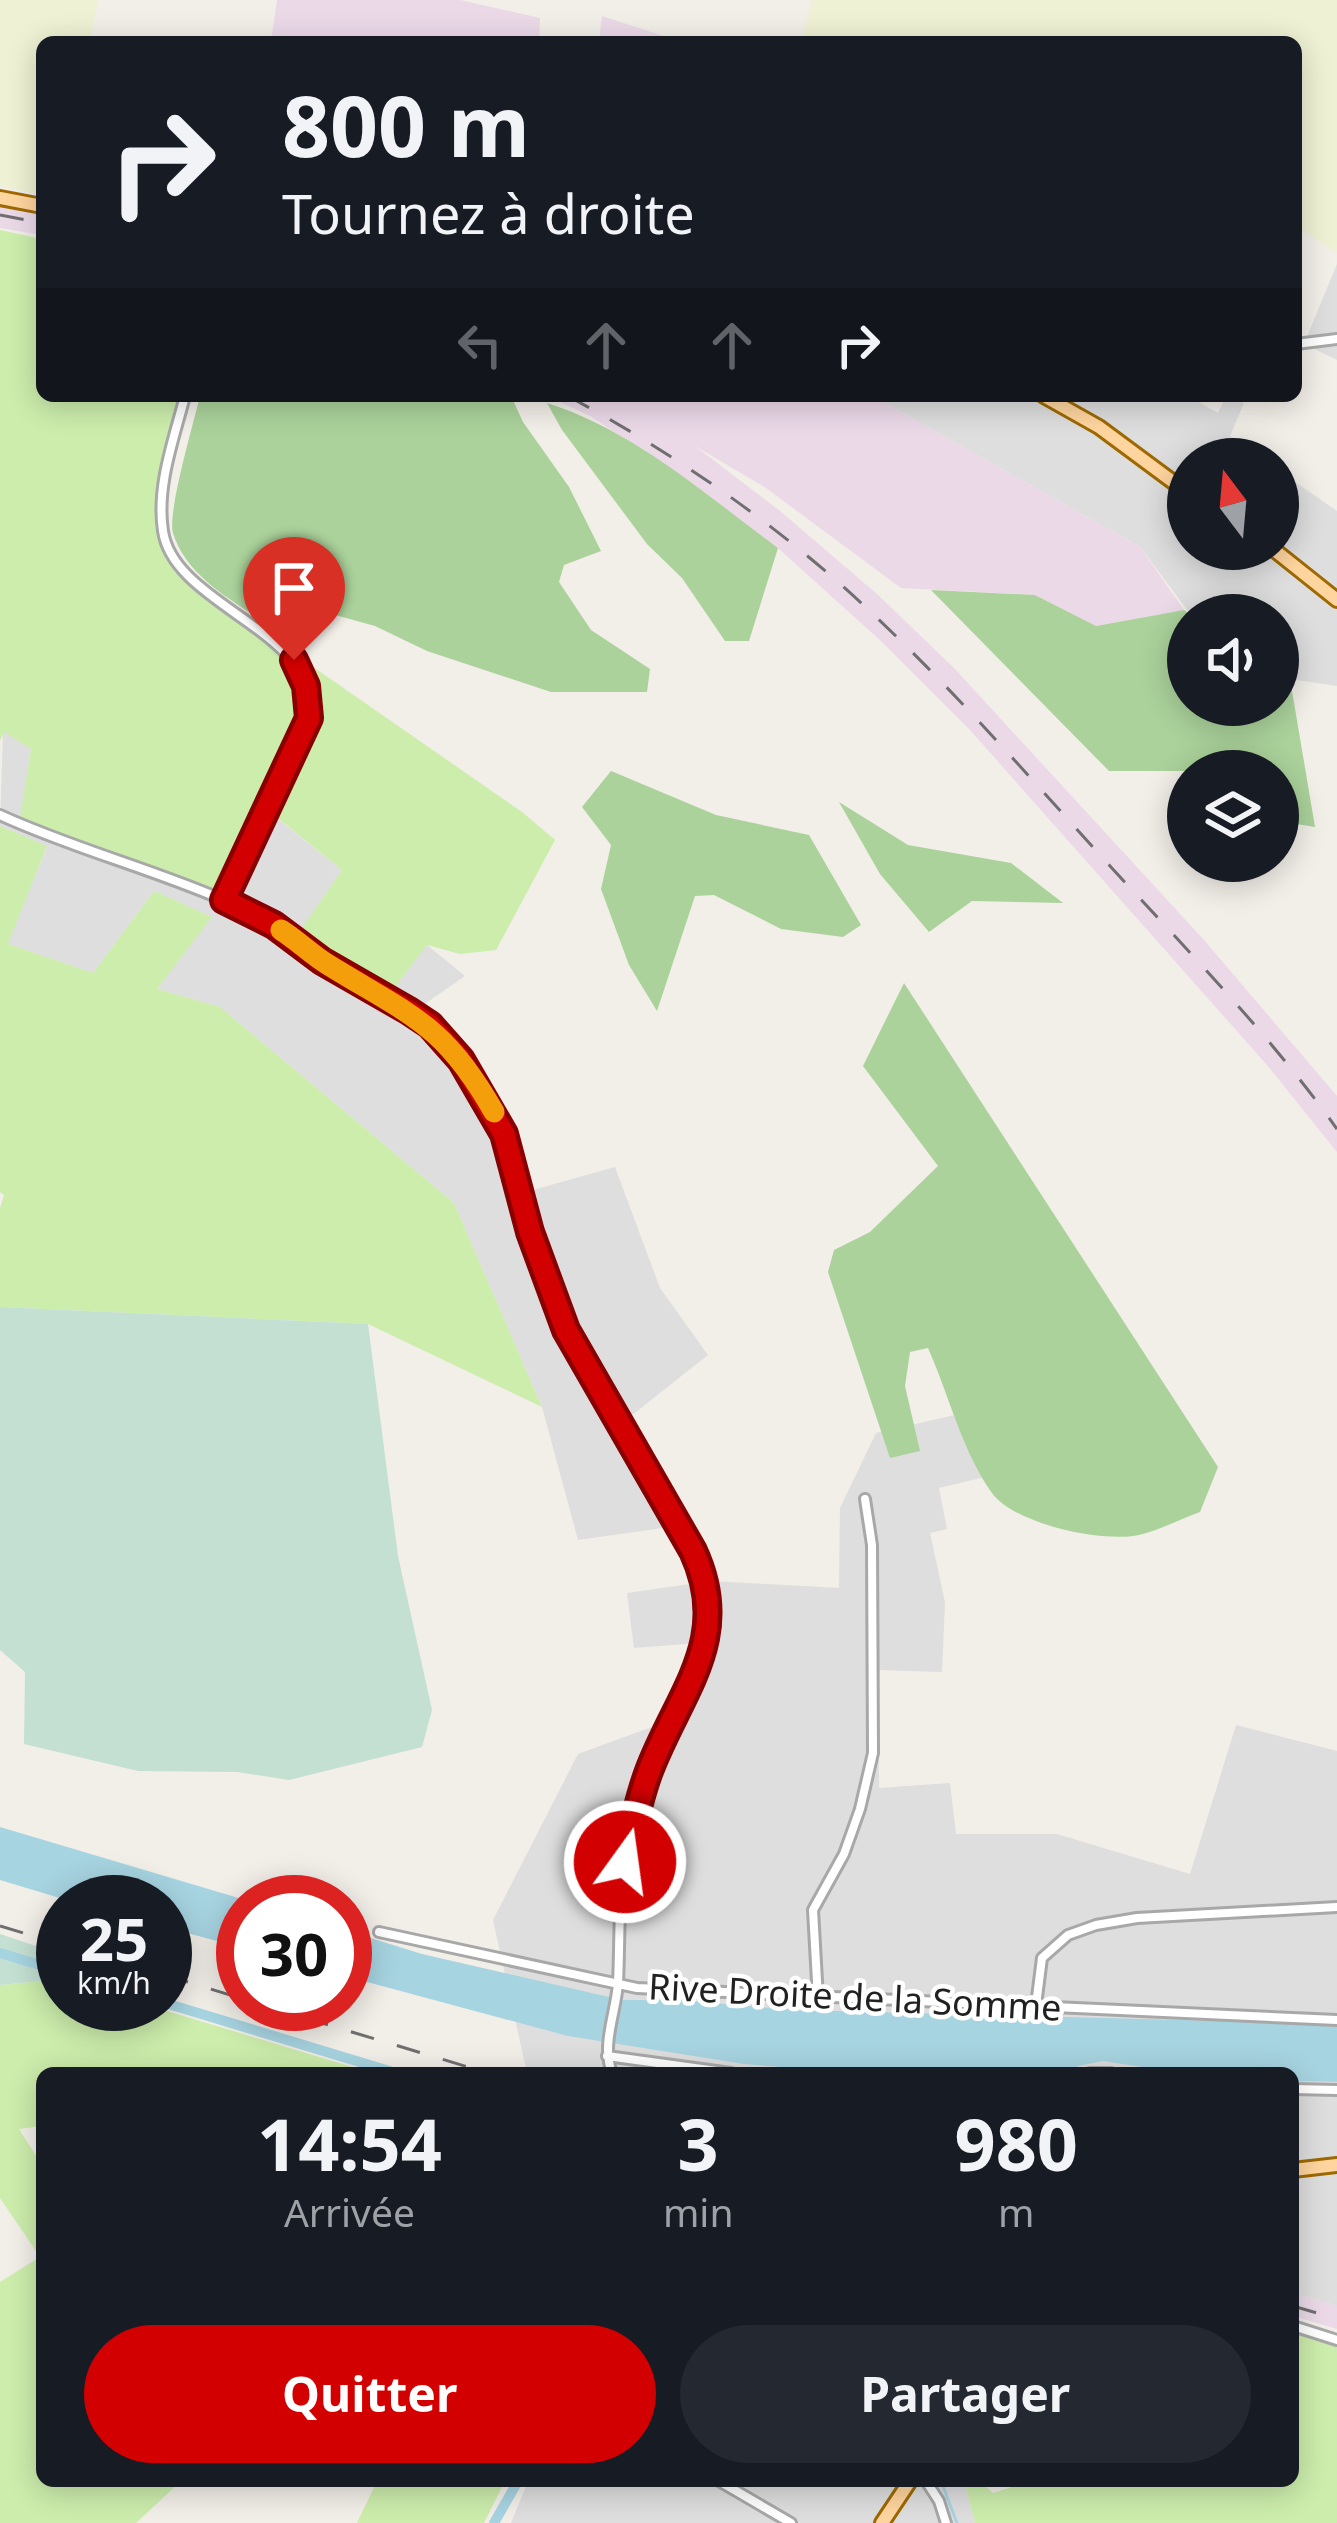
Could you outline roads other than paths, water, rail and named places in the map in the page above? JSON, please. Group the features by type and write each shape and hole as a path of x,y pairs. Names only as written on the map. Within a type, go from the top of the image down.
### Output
{"main road":[{"path":"0,198 36,205"},
{"path":"1054,402 1099,427 1167,477"},
{"path":"1299,569 1337,600"},
{"path":"1299,2169 1337,2165"},
{"path":"882,2523 906,2487"}],"street":[{"path":"1302,343 1337,339"},
{"path":"184,402 164,488 167,546 186,571 294,660 309,702 309,718 297,750 224,900"},
{"path":"0,815 224,900 274,925 322,961 430,1025 461,1060 504,1134 530,1232 566,1330 700,1565 708,1602 706,1641 696,1675 647,1776 630,1840 623,1881 618,1987 607,2052 611,2067"},
{"path":"818,1999 811,1919 844,1854 873,1754 872,1545 865,1498"},
{"path":"1036,2005 1042,1958 1068,1935 1096,1925 1137,1918 1337,1907"},
{"name":"Rive Droite de la Somme","path":"379,1932 618,1987 1337,2020"},
{"path":"607,2052 695,2067"},
{"path":"1299,2089 1337,2090"},
{"path":"1299,2328 1337,2339"},
{"path":"729,2487 791,2523"},
{"path":"930,2487 946,2523"}],"water":[{"path":"0,1827 161,1875 36,1875 36,1891 0,1880"},
{"path":"192,1884 216,1891 216,1941 192,1934"},
{"path":"372,1938 622,2000 795,2010 1337,2024 1337,2082 1299,2081 1299,2067 1142,2067 1103,2061 1076,2067 782,2067 568,2036 372,1983"}],"waterway":[{"path":"0,1953 36,1964"},
{"path":"192,2011 376,2067"},
{"path":"494,2523 515,2487"},
{"path":"943,2487 957,2523"}],"railway":[{"path":"0,215 36,222"},
{"path":"578,402 742,505 874,615 978,720 1228,994 1337,1129"},
{"path":"0,1926 36,1937"},
{"path":"192,1983 216,1991"},
{"path":"349,2031 468,2067"},
{"path":"1299,2308 1337,2319"}]}
